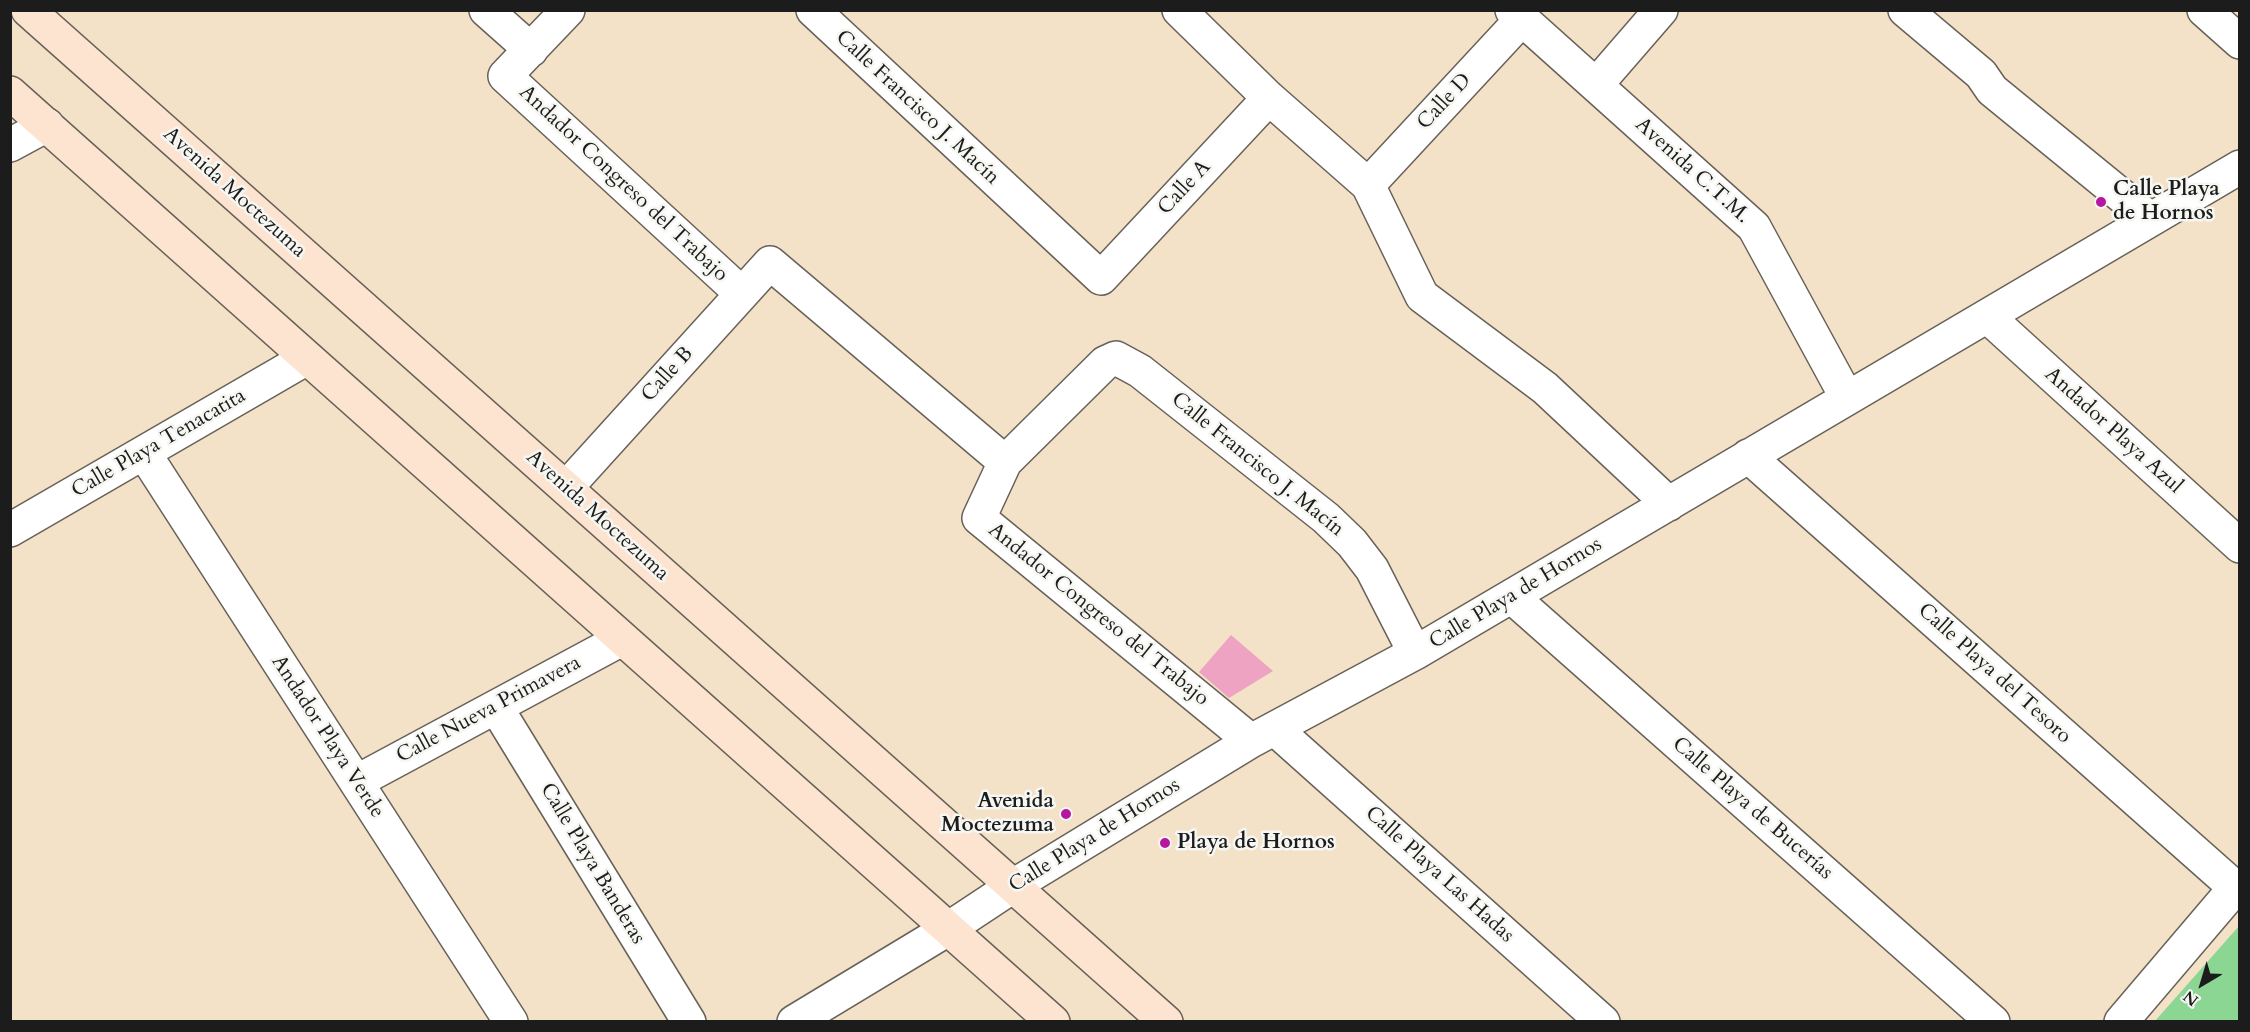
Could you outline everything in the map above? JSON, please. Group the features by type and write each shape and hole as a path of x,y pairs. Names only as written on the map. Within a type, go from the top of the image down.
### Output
{"street":[{"name":"Avenida Moctezuma","path":"28,10 1166,1022"},
{"name":"Andador Congreso del Trabajo","path":"486,10 531,50 505,76 741,293"},
{"path":"531,50 568,10"},
{"name":"Calle Francisco J. Macín","path":"813,10 1101,278"},
{"path":"1179,10 1269,98 1368,185 1422,296 1545,388 1669,504"},
{"path":"1596,85 1661,10"},
{"path":"1905,10 1981,74 1992,90 2150,219"},
{"path":"2204,10 2240,42"},
{"name":"Avenida C.T.M.","path":"1517,15 1754,227 1847,398"},
{"name":"Calle D","path":"1368,185 1517,15"},
{"path":"10,93 1053,1022"},
{"name":"Calle A","path":"1101,278 1269,98"},
{"path":"10,145 47,125"},
{"name":"Calle Playa de Hornos","path":"794,1022 1263,735 1416,653 2240,167"},
{"name":"Calle B","path":"566,489 770,263 1005,462"},
{"name":"Andador Playa Azul","path":"1987,316 2240,546"},
{"name":"Calle Playa Tenacatita","path":"10,530 307,358"},
{"name":"Calle Francisco J. Macín","path":"1005,462 1105,363 1116,358 1140,370 1326,518 1352,543 1372,569 1416,653"},
{"name":"Andador Playa Verde","path":"144,453 511,1022"},
{"name":"Calle Playa del Tesoro","path":"1748,456 2237,890"},
{"name":"Andador Congreso del Trabajo","path":"1005,462 979,518 1263,735"},
{"name":"Calle Playa de Bucerías","path":"1512,597 1993,1022"},
{"name":"Calle Nueva Primavera","path":"356,782 622,639"},
{"name":"Calle Playa Banderas","path":"496,707 689,1022"},
{"name":"Calle Playa Las Hadas","path":"1263,735 1603,1022"},
{"path":"2121,1022 2237,890"}],"green space":[{"path":"2239,926 2239,1021 2155,1021"}],"building":[{"path":"1231,635 1273,671 1229,698 1199,672"}],"place":[{"name":"Calle Playa de Hornos","path":"2101,202"},
{"name":"Avenida Moctezuma","path":"1066,814"},
{"name":"Playa de Hornos","path":"1165,843"}]}
